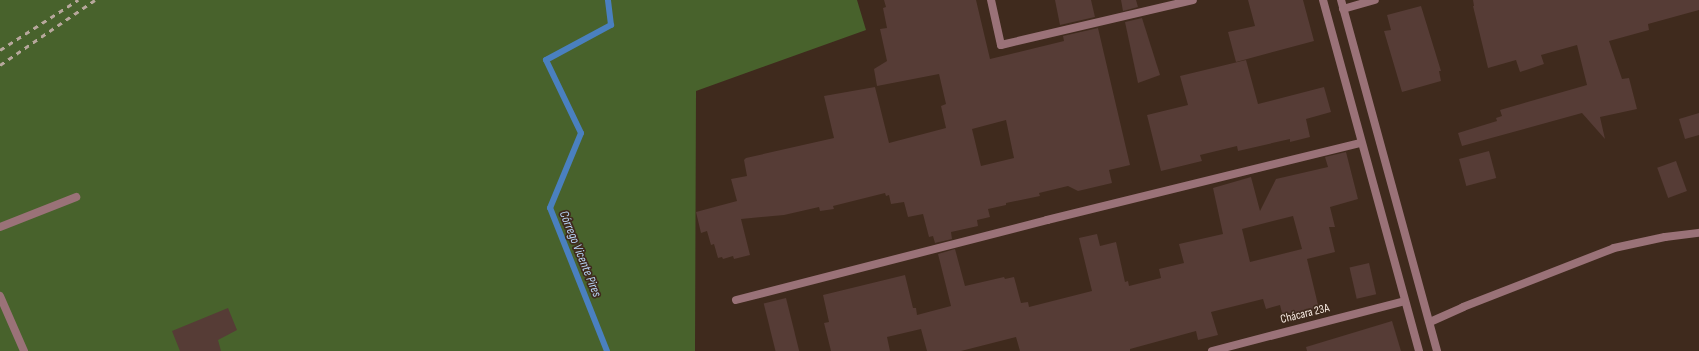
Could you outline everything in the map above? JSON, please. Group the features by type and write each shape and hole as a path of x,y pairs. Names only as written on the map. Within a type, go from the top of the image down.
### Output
{"street":[{"path":"991,0 1001,45 1193,0"},
{"path":"1323,0 1418,351"},
{"path":"1340,0 1437,351"},
{"path":"1343,9 1375,0"},
{"path":"736,300 1039,222 1361,143"},
{"path":"0,227 76,197"},
{"path":"1430,322 1497,293 1614,248 1665,237 1699,233"},
{"path":"0,296 24,351"},
{"name":"Chácara 23A","path":"1212,351 1405,301"}],"green space":[{"path":"0,0 857,0 866,30 696,91 695,351 0,351"}],"building":[{"path":"884,0 976,0 990,59 1064,41 1063,36 1098,28 1130,165 1109,170 1112,183 1078,191 1068,186 1039,193 1040,196 1006,203 1006,205 988,209 990,217 977,220 978,226 951,232 952,239 935,243 933,236 929,237 923,214 908,217 904,202 891,204 889,195 886,196 885,193 833,206 834,209 820,211 819,207 784,215 741,219 750,255 734,259 733,256 723,259 722,257 718,258 714,244 711,245 707,231 701,233 696,212 737,201 731,179 747,176 744,160 746,158 834,138 824,96 875,87 889,143 946,128 941,106 946,104 939,74 877,86 874,69 887,61 880,29 887,28 883,8 886,7","holes":["1006,120 1014,158 981,166 972,129"]},
{"path":"1055,0 1091,0 1095,17 1060,25"},
{"path":"1121,0 1136,0 1138,7 1123,11"},
{"path":"1248,0 1303,0 1314,41 1236,62 1228,32 1255,26"},
{"path":"1473,0 1699,0 1699,10 1648,24 1649,30 1609,41 1622,79 1629,78 1637,109 1600,117 1605,139 1582,113 1462,146 1458,133 1497,121 1496,118 1502,116 1500,110 1587,85 1577,45 1541,55 1544,64 1520,72 1516,60 1488,68 1473,6"},
{"path":"1421,6 1441,71 1439,71 1441,81 1402,92 1384,31 1391,30 1387,15"},
{"path":"1142,18 1160,75 1138,83 1125,22"},
{"path":"1246,60 1258,104 1324,87 1331,112 1306,119 1310,137 1290,142 1290,139 1238,151 1237,146 1200,155 1202,161 1161,171 1147,115 1188,105 1180,76"},
{"path":"1699,113 1699,135 1685,139 1679,119"},
{"path":"1489,151 1496,178 1466,186 1459,159"},
{"path":"1346,152 1358,199 1330,207 1335,227 1329,227 1335,252 1307,259 1319,309 1295,315 1294,313 1282,313 1280,305 1266,309 1263,299 1211,312 1218,335 1198,340 1196,331 1130,349 1130,351 1020,351 1016,337 961,351 927,351 921,329 887,337 890,351 831,351 824,323 829,322 823,295 905,275 913,308 916,308 917,315 951,306 938,254 955,249 965,286 1004,277 1005,279 1014,277 1021,303 1028,302 1029,307 1092,291 1079,238 1097,234 1100,246 1116,242 1125,282 1128,281 1129,286 1161,278 1159,269 1184,263 1179,244 1223,234 1213,188 1251,177 1260,211 1276,179 1328,167 1325,157","holes":["1293,216 1302,249 1250,262 1242,229"]},
{"path":"1676,161 1687,191 1668,198 1657,168"},
{"path":"1369,263 1376,294 1357,299 1350,267"},
{"path":"786,298 799,351 776,351 764,304"},
{"path":"228,308 237,330 218,340 221,351 180,351 172,331"},
{"path":"1392,321 1401,351 1307,351 1306,347"}],"waterway":[{"name":"Córrego Vicente Pires","path":"607,351 550,208 581,133 546,60 611,25 608,0"}],"railway":[{"path":"0,50 78,0"},
{"path":"0,65 95,0"}]}
